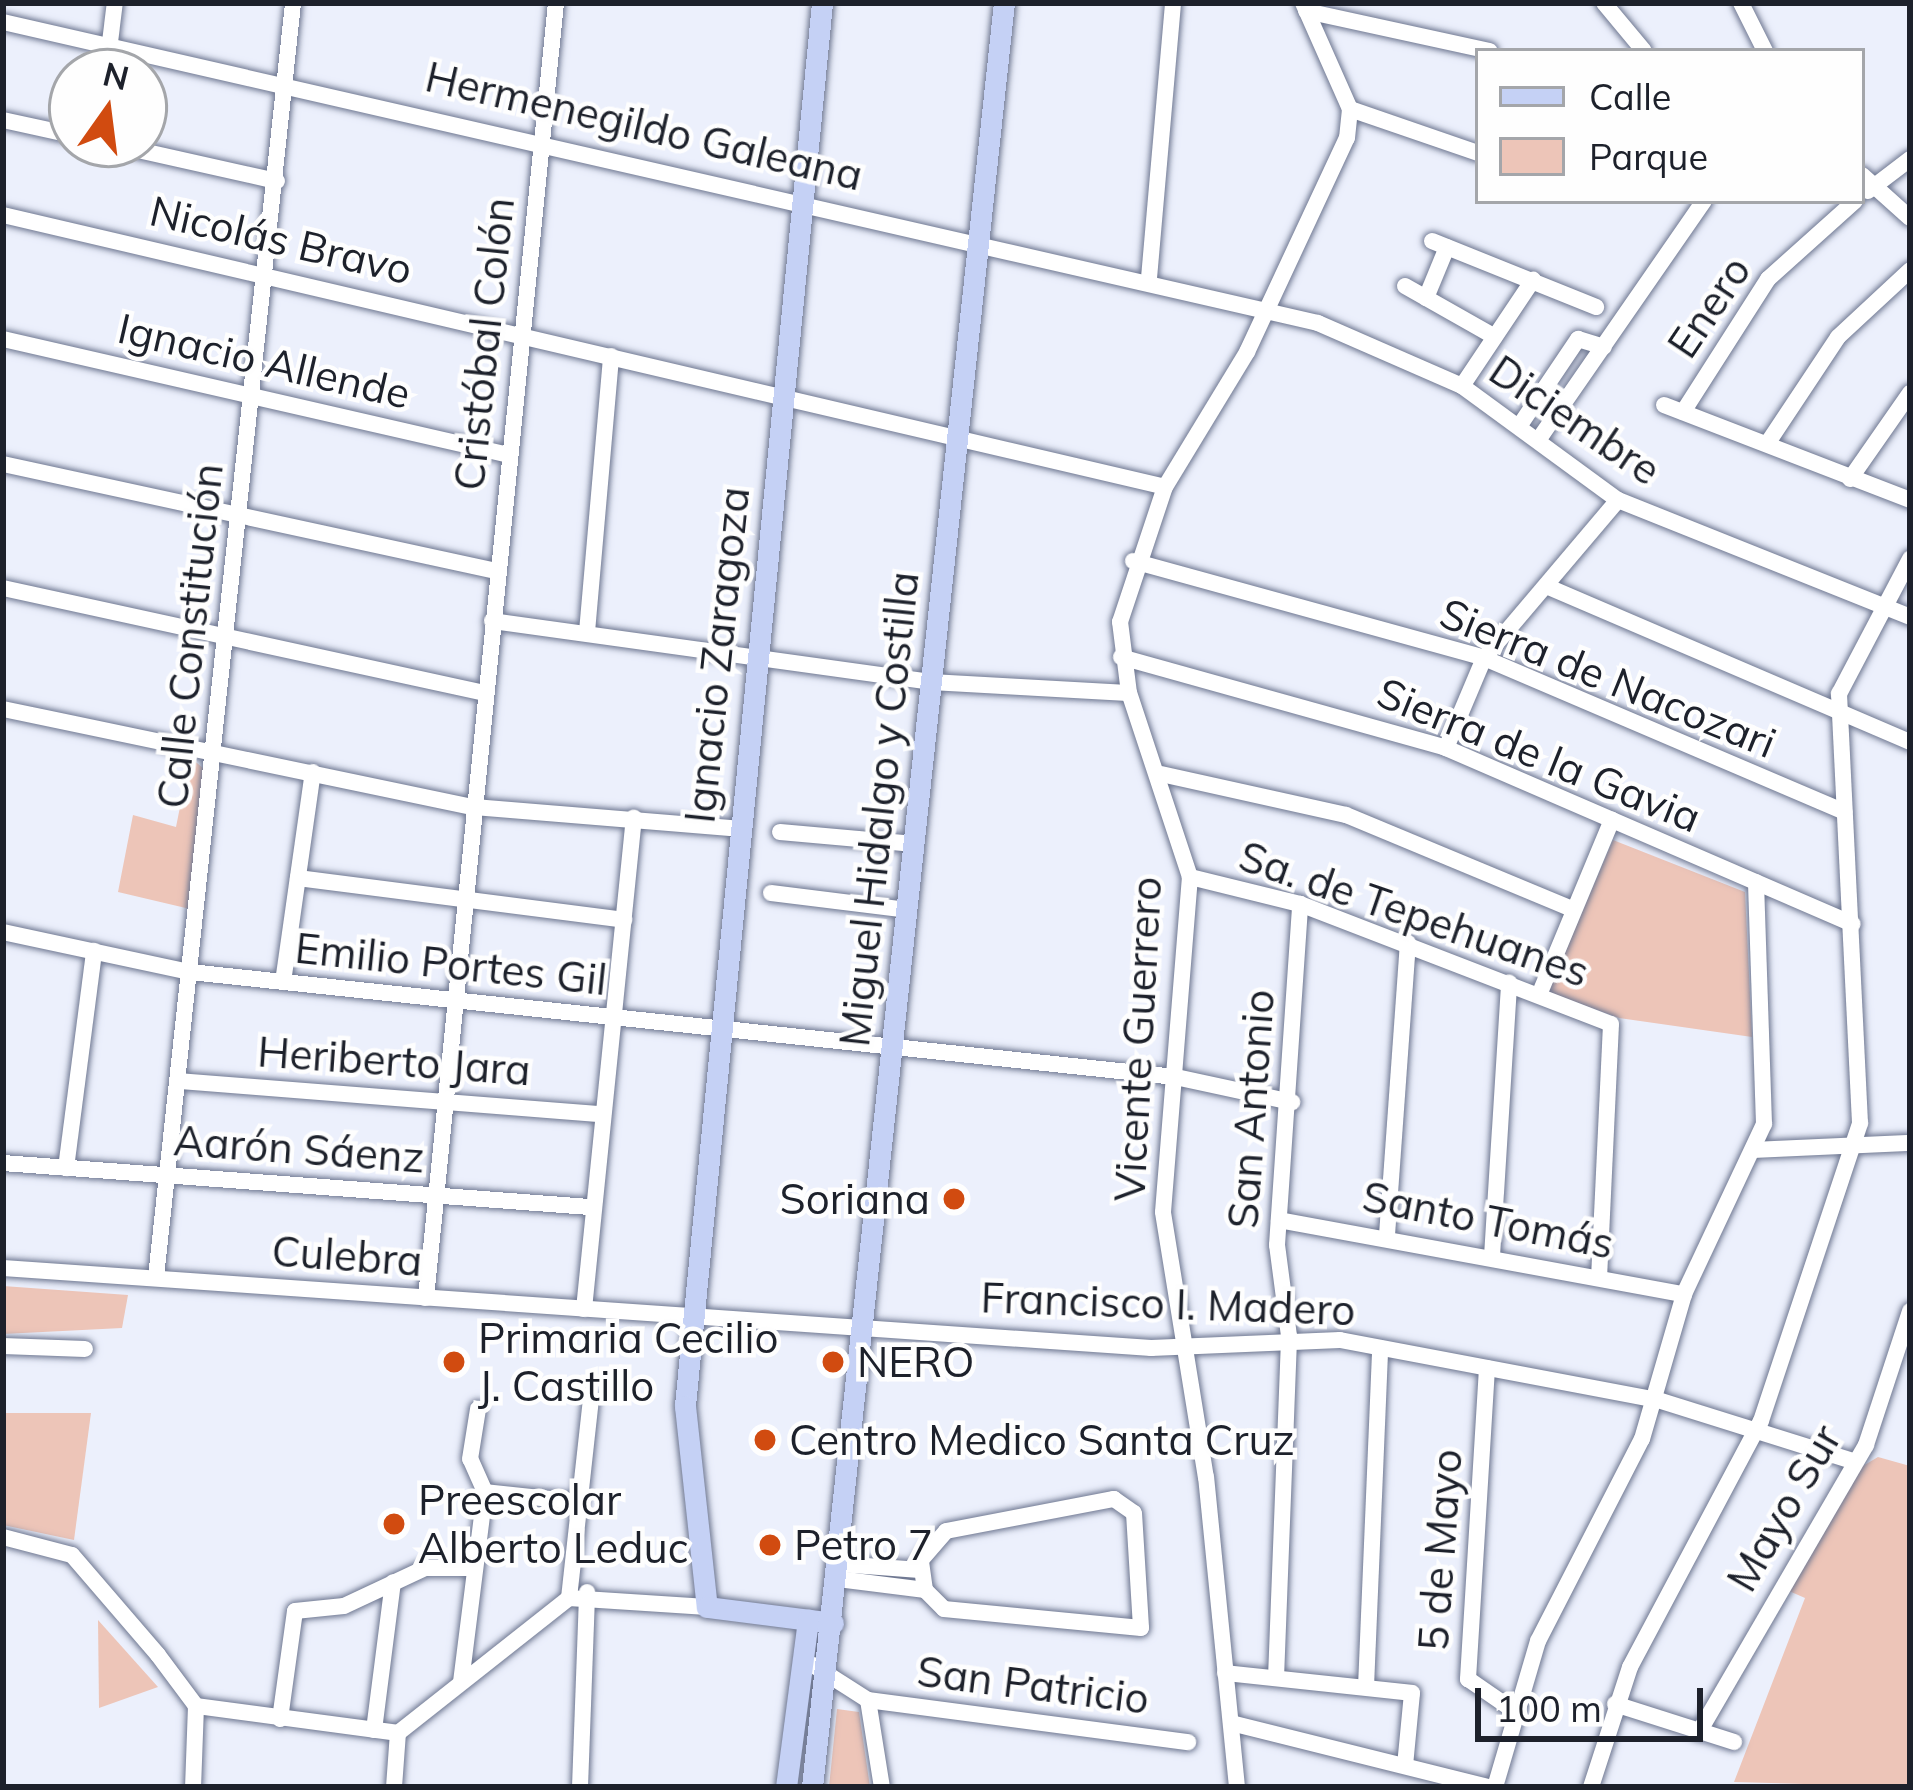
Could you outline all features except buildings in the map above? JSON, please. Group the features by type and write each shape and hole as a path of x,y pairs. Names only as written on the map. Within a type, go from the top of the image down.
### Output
{"main road":[{"name":"Ignacio Zaragoza","path":"707,1607 686,1315 822,3"},
{"name":"Miguel Hidalgo y Costilla","path":"812,1787 868,1327 930,682 1004,3"},
{"path":"707,1607 833,1622"},
{"path":"786,1787 808,1619"},
{"path":"792,1738 817,1742"}],"street":[{"path":"110,42 115,3"},
{"name":"Calle Constitución","path":"156,1277 270,273 293,3"},
{"name":"Cristóbal Colón","path":"426,1298 556,3"},
{"path":"1149,278 1173,3"},
{"path":"1604,3 1641,48"},
{"path":"1741,3 1763,48"},
{"path":"1305,7 1477,48"},
{"path":"1305,7 1350,110 1475,152"},
{"name":"Hermenegildo Galeana","path":"3,22 541,138 1268,308"},
{"name":"Vicente Guerrero","path":"1237,1787 1184,1346 1163,1212 1190,877 1121,658 1133,561 1165,487 1268,308 1337,164 1350,110"},
{"path":"3,120 48,130"},
{"path":"168,157 277,181"},
{"path":"1910,159 1866,186 1910,218"},
{"path":"1539,439 1702,204"},
{"name":"Enero","path":"1683,412 1768,279 1852,204"},
{"name":"Nicolás Bravo","path":"3,215 956,431 1165,487"},
{"path":"1426,298 1439,244 1596,307"},
{"path":"1767,444 1838,337 1910,270"},
{"path":"1462,386 1533,280"},
{"path":"1405,286 1495,337"},
{"name":"Diciembre","path":"1268,308 1462,386 1618,500 1910,616"},
{"name":"Ignacio Allende","path":"3,339 509,455"},
{"path":"1520,425 1578,339 1604,347"},
{"path":"587,632 611,356"},
{"path":"1850,479 1910,393"},
{"path":"1664,405 1910,500"},
{"path":"3,464 496,571"},
{"path":"1446,748 1484,658 1618,500"},
{"path":"1591,1787 1616,1704 1753,1435 1849,1148 1865,1083 1839,711 1878,604 1910,559"},
{"name":"Sierra de Nacozari","path":"1133,561 1484,658 1845,812"},
{"path":"1546,586 1910,742"},
{"path":"3,588 485,694"},
{"path":"492,621 930,682 1130,693"},
{"name":"Sierra de la Gavia","path":"1121,658 1446,748 1853,923"},
{"path":"3,709 474,807 739,829"},
{"path":"283,982 313,772"},
{"path":"1161,774 1346,815 1572,909"},
{"path":"584,1309 590,1207 634,818"},
{"path":"1539,995 1612,820"},
{"path":"780,832 914,844"},
{"name":"Sa. de Tepehuanes","path":"1190,877 1300,904 1611,1024 1599,1276"},
{"path":"298,878 624,920"},
{"path":"1232,1723 1491,1787 1513,1710 1658,1400 1684,1294 1755,1150 1769,1099 1756,882"},
{"path":"771,893 908,910"},
{"name":"San Antonio","path":"1276,1678 1288,1336 1279,1220 1292,1102 1300,904"},
{"name":"Emilio Portes Gil","path":"3,932 190,972 614,1017 717,1034 895,1046 1175,1077 1292,1102"},
{"path":"1388,1235 1408,943"},
{"path":"66,1168 94,951"},
{"path":"1492,1256 1509,983"},
{"name":"Heriberto Jara","path":"179,1081 602,1114"},
{"path":"1755,1150 1910,1143"},
{"name":"Aarón Sáenz","path":"3,1163 590,1207"},
{"name":"Santo Tomás","path":"1279,1220 1388,1235 1684,1294"},
{"name":"Culebra","path":"3,1268 686,1315"},
{"name":"Mayo Sur","path":"1700,1732 1850,1460 1866,1445 1910,1311"},
{"name":"Francisco I. Madero","path":"686,1315 1184,1346 1288,1336 1380,1348 1658,1400 1753,1435 1850,1460"},
{"path":"3,1346 85,1349"},
{"path":"1366,1687 1380,1348"},
{"name":"5 de Mayo","path":"1487,1368 1468,1679 1513,1710"},
{"path":"569,1598 591,1400"},
{"path":"461,1682 484,1492 470,1459 478,1409"},
{"path":"484,1492 579,1502"},
{"path":"1114,1499 1134,1513 1147,1613 1125,1632 944,1609 925,1590 920,1570 946,1531 1114,1499"},
{"path":"3,1537 60,1547 86,1565 196,1706 193,1787"},
{"path":"280,1719 295,1611 344,1606 425,1568 473,1568"},
{"path":"839,1572 920,1570"},
{"path":"839,1572 925,1590"},
{"path":"374,1730 393,1582"},
{"path":"196,1706 398,1733 569,1598 587,1592 707,1607"},
{"path":"580,1787 587,1592"},
{"path":"802,1663 827,1667 868,1700 882,1787"},
{"path":"1225,1673 1366,1687 1415,1697 1406,1766"},
{"name":"San Patricio","path":"868,1700 1189,1742"},
{"path":"1616,1704 1734,1742"},
{"path":"394,1787 398,1733"}],"green space":[{"path":"190,757 204,769 190,909 118,892 133,815 176,827"},
{"path":"1613,840 1745,892 1752,1037 1619,1018 1548,992"},
{"path":"3,1286 128,1295 122,1328 3,1334"},
{"path":"3,1413 91,1413 74,1540 3,1525"},
{"path":"1878,1457 1910,1466 1910,1787 1734,1782 1805,1598 1789,1591 1851,1473"},
{"path":"98,1620 158,1687 99,1708"},
{"path":"837,1709 859,1712 870,1787 829,1787"}],"place":[{"name":"Soriana","path":"954,1199"},
{"name":"Primaria Cecilio J. Castillo","path":"454,1362"},
{"name":"NERO","path":"833,1362"},
{"name":"Centro Medico Santa Cruz","path":"765,1440"},
{"name":"Preescolar Alberto Leduc","path":"394,1524"},
{"name":"Petro 7","path":"770,1545"}]}
